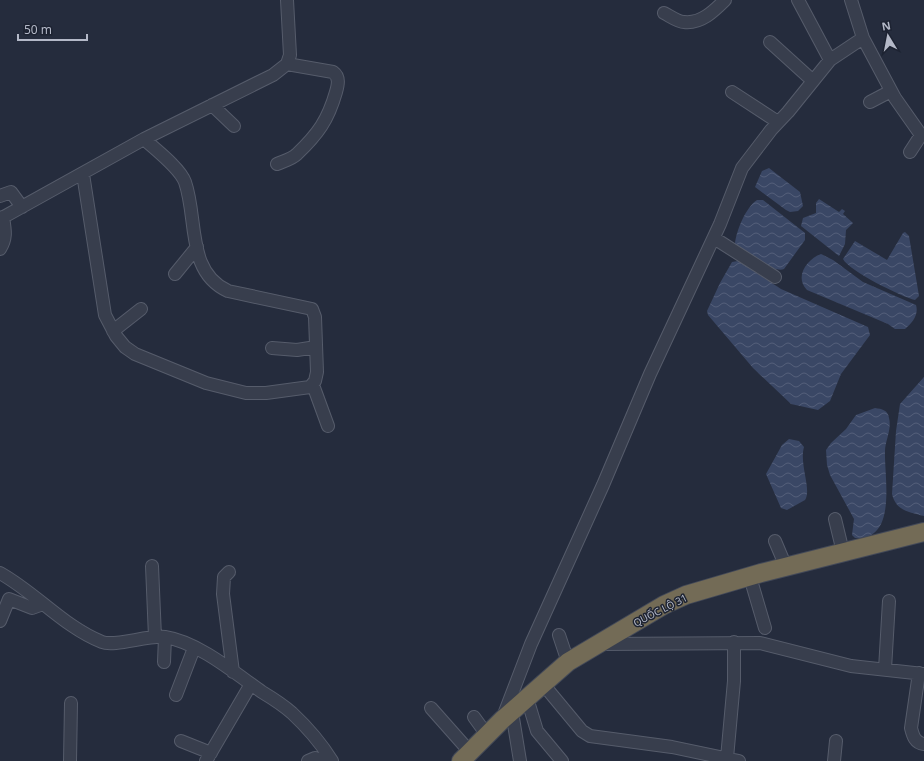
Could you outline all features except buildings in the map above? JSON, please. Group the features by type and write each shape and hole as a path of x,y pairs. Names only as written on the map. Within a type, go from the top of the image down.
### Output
{"highway":[{"name":"QUỐC LỘ 31","path":"465,757 507,716 568,662 664,605 686,595 750,577 924,532"}],"street":[{"path":"0,249 6,236 2,218 144,139 273,75 286,64 290,55 287,0"},
{"path":"664,13 684,22 697,21 705,18 724,0"},
{"path":"798,0 830,60"},
{"path":"851,0 863,38 891,91 912,124 921,135 910,152"},
{"path":"520,761 507,716 531,644 682,305 714,238 742,168 830,60 863,38"},
{"path":"770,42 813,81"},
{"path":"277,164 296,156 320,129 329,115 338,85 338,79 333,72 286,64"},
{"path":"870,102 891,91"},
{"path":"732,92 778,122"},
{"path":"212,105 234,126"},
{"path":"144,139 184,180 201,264 206,274 217,286 243,295 312,309 315,317 316,347 316,372 312,385 328,426"},
{"path":"83,174 105,315 113,331 125,347 135,354 206,383 246,393 266,393 305,389 312,385"},
{"path":"0,196 11,192 22,208"},
{"path":"714,238 775,277"},
{"path":"175,274 197,246"},
{"path":"113,331 141,309"},
{"path":"272,348 297,350 316,347"},
{"path":"835,519 843,552"},
{"path":"775,541 786,567"},
{"path":"152,566 164,662"},
{"path":"229,572 224,577 223,594 233,672"},
{"path":"0,573 17,582 43,604 81,631 103,643 160,637 175,639 194,648 233,672 291,712 322,745 332,761"},
{"path":"750,577 765,628"},
{"path":"0,621 9,599 32,608 43,604"},
{"path":"885,669 890,601"},
{"path":"559,635 568,662"},
{"path":"727,758 734,681 734,642"},
{"path":"599,644 760,643 851,666 921,673 911,728 913,736 917,742 924,744"},
{"path":"176,695 194,648"},
{"path":"181,741 208,757 251,684"},
{"path":"543,684 582,731 590,736 672,746 739,761"},
{"path":"527,698 537,731 562,761"},
{"path":"70,761 71,702"},
{"path":"431,708 465,757"},
{"path":"474,717 487,735"},
{"path":"834,761 836,741"},
{"path":"308,761 316,758 324,761"}],"water":[{"path":"769,168 800,192 803,206 798,211 790,212 786,210 755,187 762,171"},
{"path":"819,199 839,212 842,209 845,211 843,214 853,223 846,230 845,244 839,256 801,226 803,218 816,213 816,203"},
{"path":"757,200 763,200 805,233 805,240 784,269 779,270 766,265 735,244 737,233 745,214"},
{"path":"905,232 909,236 919,296 915,300 888,289 865,276 847,264 843,259 855,241 887,260"},
{"path":"821,254 833,260 863,282 916,305 917,312 912,321 905,329 895,329 888,324 807,290 803,285 802,274 807,264 816,256"},
{"path":"738,261 781,289 868,327 870,335 841,374 830,401 818,410 791,404 753,368 708,315 707,311 720,283 732,262"},
{"path":"924,377 924,516 904,510 894,500 892,494 896,431 900,404"},
{"path":"875,408 882,409 886,412 890,422 885,451 886,505 883,519 878,529 869,536 855,538 852,535 854,519 830,475 827,465 826,450 831,443 846,429 856,415"},
{"path":"789,439 799,441 804,447 803,461 807,496 805,500 787,510 781,508 766,474 782,445"}]}
